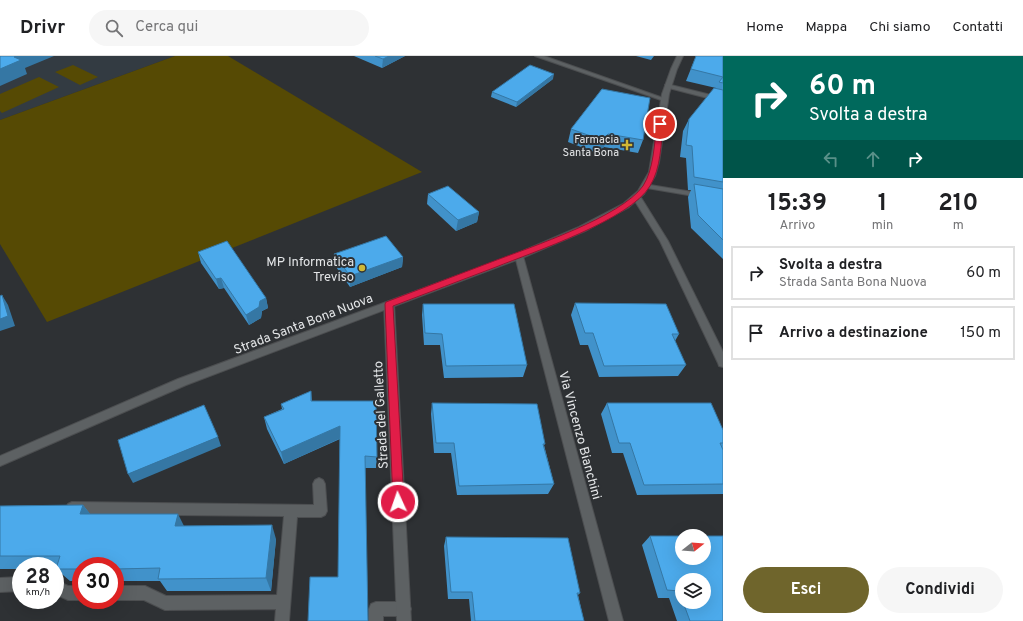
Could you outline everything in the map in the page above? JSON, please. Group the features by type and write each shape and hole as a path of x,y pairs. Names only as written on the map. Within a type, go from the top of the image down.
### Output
{"street":[{"path":"538,56 663,99"},
{"name":"Strada Santa Bona Nuova","path":"0,461 182,382 519,256 597,222 637,198 647,186 655,162 663,99 680,56"},
{"path":"667,86 723,100"},
{"path":"647,186 723,199"},
{"path":"637,198 664,241 723,363"},
{"name":"Via Vincenzo Bianchini","path":"519,256 616,621"},
{"name":"Strada del Galletto","path":"389,304 404,615"},
{"path":"63,508 321,511 319,484"},
{"path":"282,621 291,511"},
{"path":"0,584 12,584"},
{"path":"124,593 145,593 165,603 283,602"},
{"path":"376,621 376,609 404,615"}],"shaded area":[{"path":"0,56 175,56 0,120"},
{"path":"175,56 228,56 422,172 47,322 0,244 0,120"},
{"path":"73,65 98,77 80,85 55,72"},
{"path":"39,77 59,87 2,113 0,111 0,94"}],"building":[{"path":"0,56 16,56 14,57 21,60 0,69"},
{"path":"375,56 389,56 383,59"},
{"path":"696,56 723,56 723,77 691,69"},
{"path":"530,65 554,74 517,102 492,92"},
{"path":"723,77 723,83 719,82"},
{"path":"714,88 723,90 723,182 694,177 692,146 686,145 689,119"},
{"path":"602,89 650,98 643,140 608,134 602,140 571,129"},
{"path":"694,184 723,189 723,240 698,215"},
{"path":"448,186 479,212 458,220 428,194"},
{"path":"386,236 403,257 350,276 334,254"},
{"path":"227,241 266,298 260,301 259,307 246,315 221,278 216,279 198,252"},
{"path":"2,295 8,316 0,319 0,296"},
{"path":"575,303 666,304 679,334 672,334 686,365 604,366 593,333 585,333"},
{"path":"423,304 514,304 527,365 446,366 442,334 425,333"},
{"path":"311,391 311,401 376,401 377,457 365,456 368,621 308,621 310,577 338,577 340,426 281,452 264,417 284,409 281,404"},
{"path":"432,403 537,404 545,444 543,444 554,484 459,486 454,443 436,443"},
{"path":"607,403 711,403 723,430 723,443 720,443 723,450 723,484 644,485 630,443 619,443"},
{"path":"204,405 218,437 128,474 118,440"},
{"path":"83,505 80,514 178,514 175,526 272,525 266,578 158,579 160,568 124,569 124,557 72,557 72,569 64,569 64,557 60,556 0,556 0,506"},
{"path":"650,536 675,536 675,565 711,565 711,536 723,536 723,621 690,621 686,609 711,609 711,573 675,573 675,591 667,590"},
{"path":"446,537 568,538 580,593 577,593 584,621 475,621 472,592 451,592"}],"place":[{"name":"Farmacia Santa Bona","path":"627,145"},
{"name":"MP Informatica Treviso","path":"362,268"}],"route":[{"path":"398,502 389,304 557,241 622,208 637,198 647,186 655,162 660,124"}]}
